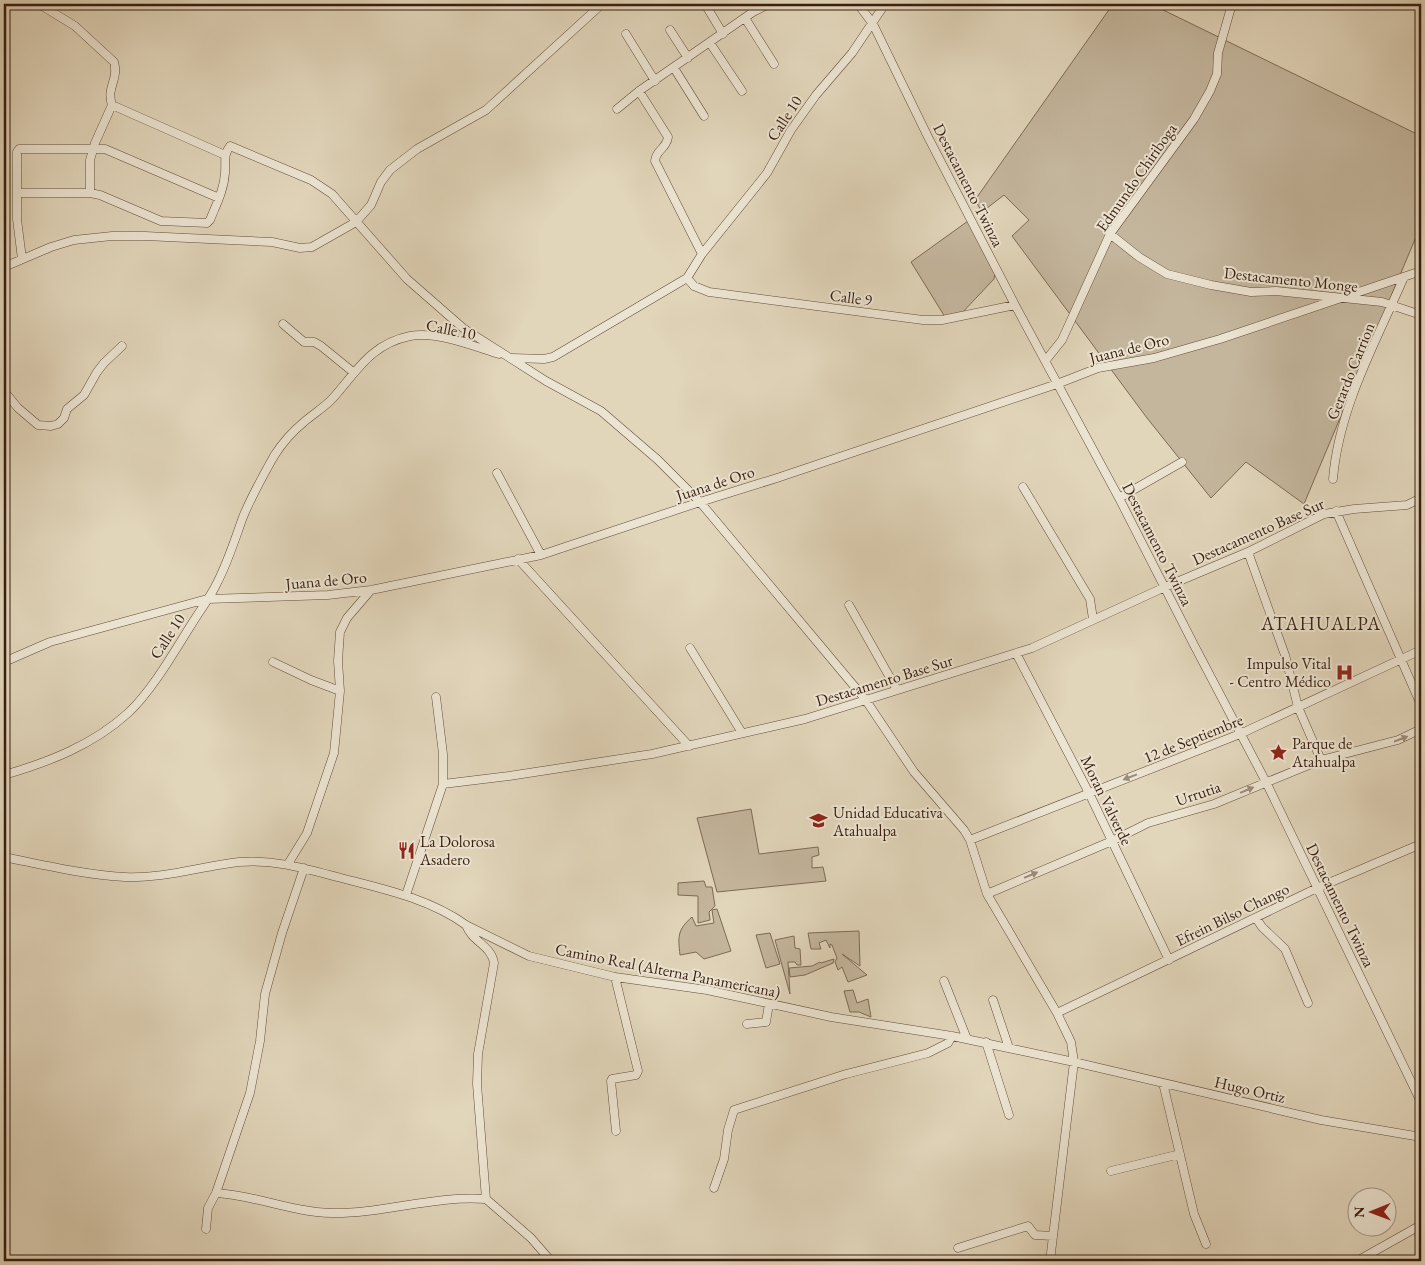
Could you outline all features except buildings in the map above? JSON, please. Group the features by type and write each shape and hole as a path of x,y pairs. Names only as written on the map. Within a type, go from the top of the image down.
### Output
{"street":[{"path":"39,4 75,26 114,62 115,78 109,96 112,105 90,160 90,192"},
{"path":"4,267 51,247 74,240 112,236 272,242 306,248 312,247 356,222 371,205 381,182 390,170 418,149 486,110 602,4"},
{"path":"705,4 723,34"},
{"path":"617,109 639,91 745,18 756,7 769,4"},
{"name":"Destacamento Twinza","path":"858,4 873,24 928,137 1015,305 1119,498 1266,782 1317,888 1418,1087 1421,1102"},
{"name":"Calle 10","path":"4,775 45,762 68,752 107,730 129,712 174,653 217,585 244,515 275,455 302,423 332,400 353,372 370,355 386,345 413,336 441,338 511,358 544,359 553,357 687,278 702,254 767,173 791,130 816,95 847,59 885,4"},
{"name":"Edmundo Chiriboga","path":"1046,360 1062,340 1110,234 1204,104 1217,74 1218,53 1232,4"},
{"path":"1412,4 1421,8"},
{"path":"745,18 774,64"},
{"path":"670,30 688,58"},
{"path":"626,34 654,81"},
{"path":"710,43 742,91"},
{"path":"674,68 704,116"},
{"path":"639,91 668,136 664,148 658,152 655,161 702,254"},
{"path":"112,105 225,155"},
{"path":"18,193 90,192 161,221 207,223 219,198 226,173 225,155 230,146 311,180 332,194 407,279 463,328 546,381 601,411 658,460 700,502 865,699 914,772 964,830 970,840 986,894 1057,1013 1072,1042 1074,1062 1050,1261"},
{"path":"22,259 17,219 17,152 19,149 105,149 219,198"},
{"name":"Destacamento Monge","path":"1110,234 1139,257 1167,274 1211,285 1251,292 1276,291 1392,304 1421,315"},
{"name":"Juana de Oro","path":"4,662 50,642 207,599 310,596 371,590 540,555 777,478 1057,384 1098,368 1154,358 1220,339 1421,271"},
{"name":"Gerardo Carrion","path":"1333,478 1335,455 1349,406 1404,277"},
{"name":"Calle 9","path":"687,278 694,286 709,292 923,320 942,320 1015,305"},
{"path":"283,324 304,342 314,342 321,346 353,372"},
{"path":"4,391 18,408 38,425 51,426 58,424 64,418 68,409 84,396 104,363 122,346"},
{"path":"1119,498 1182,462"},
{"path":"497,473 540,555"},
{"path":"1023,487 1090,600 1092,619"},
{"name":"Destacamento Base Sur","path":"443,784 652,754 805,719 1032,648 1092,619 1248,552 1324,514 1336,511 1402,506 1421,498"},
{"path":"1336,511 1421,705"},
{"path":"1248,552 1285,655 1298,707 1321,760"},
{"path":"518,559 689,746"},
{"path":"288,864 307,833 334,753 340,691 338,661 340,632 347,618 371,590"},
{"path":"849,605 897,690"},
{"path":"690,648 742,733"},
{"name":"12 de Septiembre","path":"970,840 1240,734 1421,650"},
{"name":"Moran Valverde","path":"1016,653 1089,793 1169,960"},
{"path":"273,662 310,680 340,691"},
{"path":"406,895 443,784 443,754 436,697"},
{"name":"Urrutia","path":"986,894 1112,841 1148,823 1214,804 1321,760 1398,740 1421,729"},
{"name":"Efrein Bilso Chango","path":"1057,1013 1317,888 1421,844"},
{"name":"Camino Real (Alterna Panamericana)","path":"4,857 97,874 126,877 149,876 239,862 288,864 406,895 457,918 466,925 529,956 615,977 707,990 831,1017 967,1038 1074,1062"},
{"path":"206,1229 208,1208 216,1193 250,1093 260,1041 265,994 282,933 304,868"},
{"path":"1256,918 1262,927 1285,949 1308,1003"},
{"path":"466,925 472,935 493,955 494,963 477,1064 486,1199"},
{"path":"615,977 638,1070 636,1075 612,1079 611,1081 616,1131"},
{"path":"944,981 967,1038"},
{"path":"993,1000 1008,1048"},
{"path":"747,1024 766,1022 769,1004"},
{"path":"714,1188 724,1159 728,1130 734,1110 838,1076 928,1053 948,1043 952,1036"},
{"path":"986,1042 1009,1115"},
{"name":"Hugo Ortiz","path":"1074,1062 1320,1120 1421,1137"},
{"path":"1163,1083 1194,1214 1206,1244"},
{"path":"1111,1171 1180,1154"},
{"path":"216,1193 236,1194 302,1211 330,1213 354,1213 451,1199 486,1199 531,1238 551,1261"},
{"path":"1357,1261 1421,1225"},
{"path":"958,1248 1028,1226 1035,1235 1053,1236"}],"shaded area":[{"path":"1113,4 1151,4 1421,136 1421,225 1304,504 1246,462 1211,498 1147,418 1012,236 1029,220 1004,195 982,212 975,200"},
{"path":"968,221 995,272 994,279 960,315 945,317 911,262"},
{"path":"751,809 759,854 818,847 819,855 812,857 812,868 823,867 826,881 717,892 697,818"},
{"path":"704,881 706,887 712,887 715,906 709,912 710,920 698,923 698,896 678,895 678,883"},
{"path":"717,909 731,951 704,959 696,952 680,955 679,938 684,926 692,917 696,926 714,923 712,910"},
{"path":"859,931 860,966 842,954 867,975 848,982 842,967 838,970 835,962 837,958 832,945 830,944 830,948 826,940 819,943 821,949 811,949 808,933"},
{"path":"770,933 780,964 766,968 756,935"},
{"path":"794,936 795,948 800,949 801,965 797,965 795,962 788,962 790,994 775,940"},
{"path":"834,959 833,963 805,975 790,977 789,968 812,966"},
{"path":"853,990 857,1003 868,999 871,1017 859,1012 850,1012 844,991"}],"place":[{"name":"Impulso Vital - Centro Médico","path":"1345,672"},
{"name":"Parque de Atahualpa","path":"1278,752"},
{"name":"Unidad Educativa Atahualpa","path":"819,821"},
{"name":"La Dolorosa Asadero","path":"406,850"}],"district":[{"name":"ATAHUALPA","path":"1321,623"}]}
